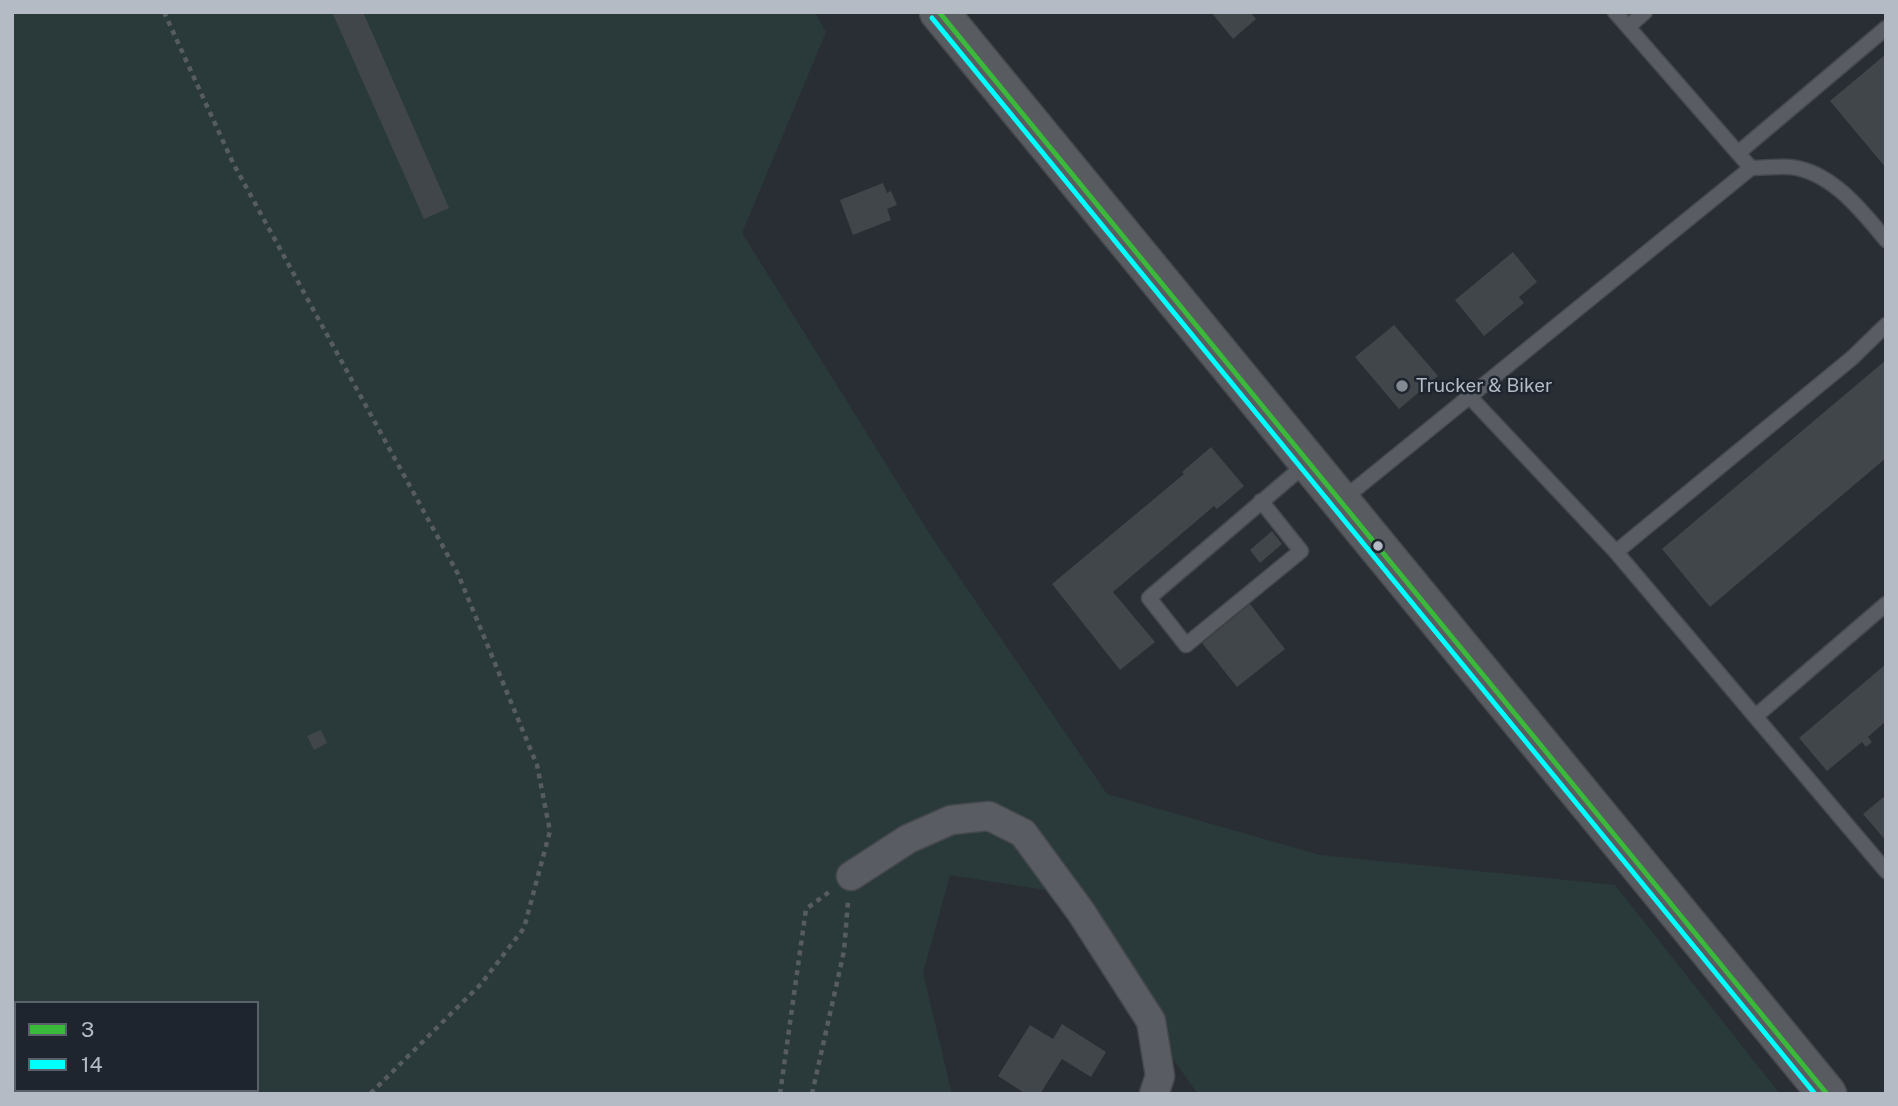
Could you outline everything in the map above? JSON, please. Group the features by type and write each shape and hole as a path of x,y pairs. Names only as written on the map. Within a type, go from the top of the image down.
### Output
{"main road":[{"path":"939,12 1827,1094"}],"street":[{"path":"851,876 908,839 951,820 989,816 1023,833 1081,912 1151,1021 1160,1076 1154,1094"}],"lane":[{"path":"1615,12 1751,168"},
{"path":"1628,27 1645,12"},
{"path":"1738,153 1886,29"},
{"path":"1340,501 1751,168 1793,167 1818,177 1854,202 1886,240"},
{"path":"1616,552 1852,358 1886,325"},
{"path":"1469,396 1616,552 1886,871"},
{"path":"1261,501 1301,551 1186,645 1149,598 1261,501 1308,462"},
{"path":"1757,716 1886,604"}],"path":[{"path":"164,12 233,163 457,574 537,765 550,831 524,928 481,984 370,1094"},
{"path":"780,1094 806,909 851,876"},
{"path":"812,1094 844,951 851,876"}],"shaded area":[{"path":"12,12 815,12 826,32 742,233 929,533 1107,794 1320,855 1615,885 1780,1094 1198,1094 1052,891 950,875 923,973 952,1094 12,1094"}],"building":[{"path":"332,12 363,12 449,208 424,219"},
{"path":"1211,12 1250,12 1256,19 1233,39"},
{"path":"1886,54 1886,168 1830,101"},
{"path":"883,183 887,193 891,191 897,205 887,209 891,220 853,235 840,200"},
{"path":"1513,252 1537,282 1519,297 1524,303 1484,336 1455,300"},
{"path":"1394,325 1438,376 1399,409 1355,357"},
{"path":"1886,360 1886,458 1710,607 1662,549"},
{"path":"1211,447 1244,486 1217,509 1214,506 1113,592 1155,642 1120,670 1052,584 1184,474 1182,472"},
{"path":"1272,531 1282,544 1260,563 1250,550"},
{"path":"1250,604 1285,649 1237,687 1202,643"},
{"path":"1886,664 1886,721 1868,737 1872,742 1866,747 1862,742 1827,771 1799,738"},
{"path":"321,730 327,743 314,750 307,736"},
{"path":"1886,795 1886,841 1863,814"},
{"path":"1062,1024 1106,1052 1091,1077 1062,1059 1040,1094 1026,1094 998,1076 1030,1025 1053,1039"}],"transit line":[{"name":"3","path":"939,12 1827,1094"},
{"name":"14","path":"932,18 1815,1094"}],"place":[{"name":"Trucker & Biker","path":"1402,386"}]}
